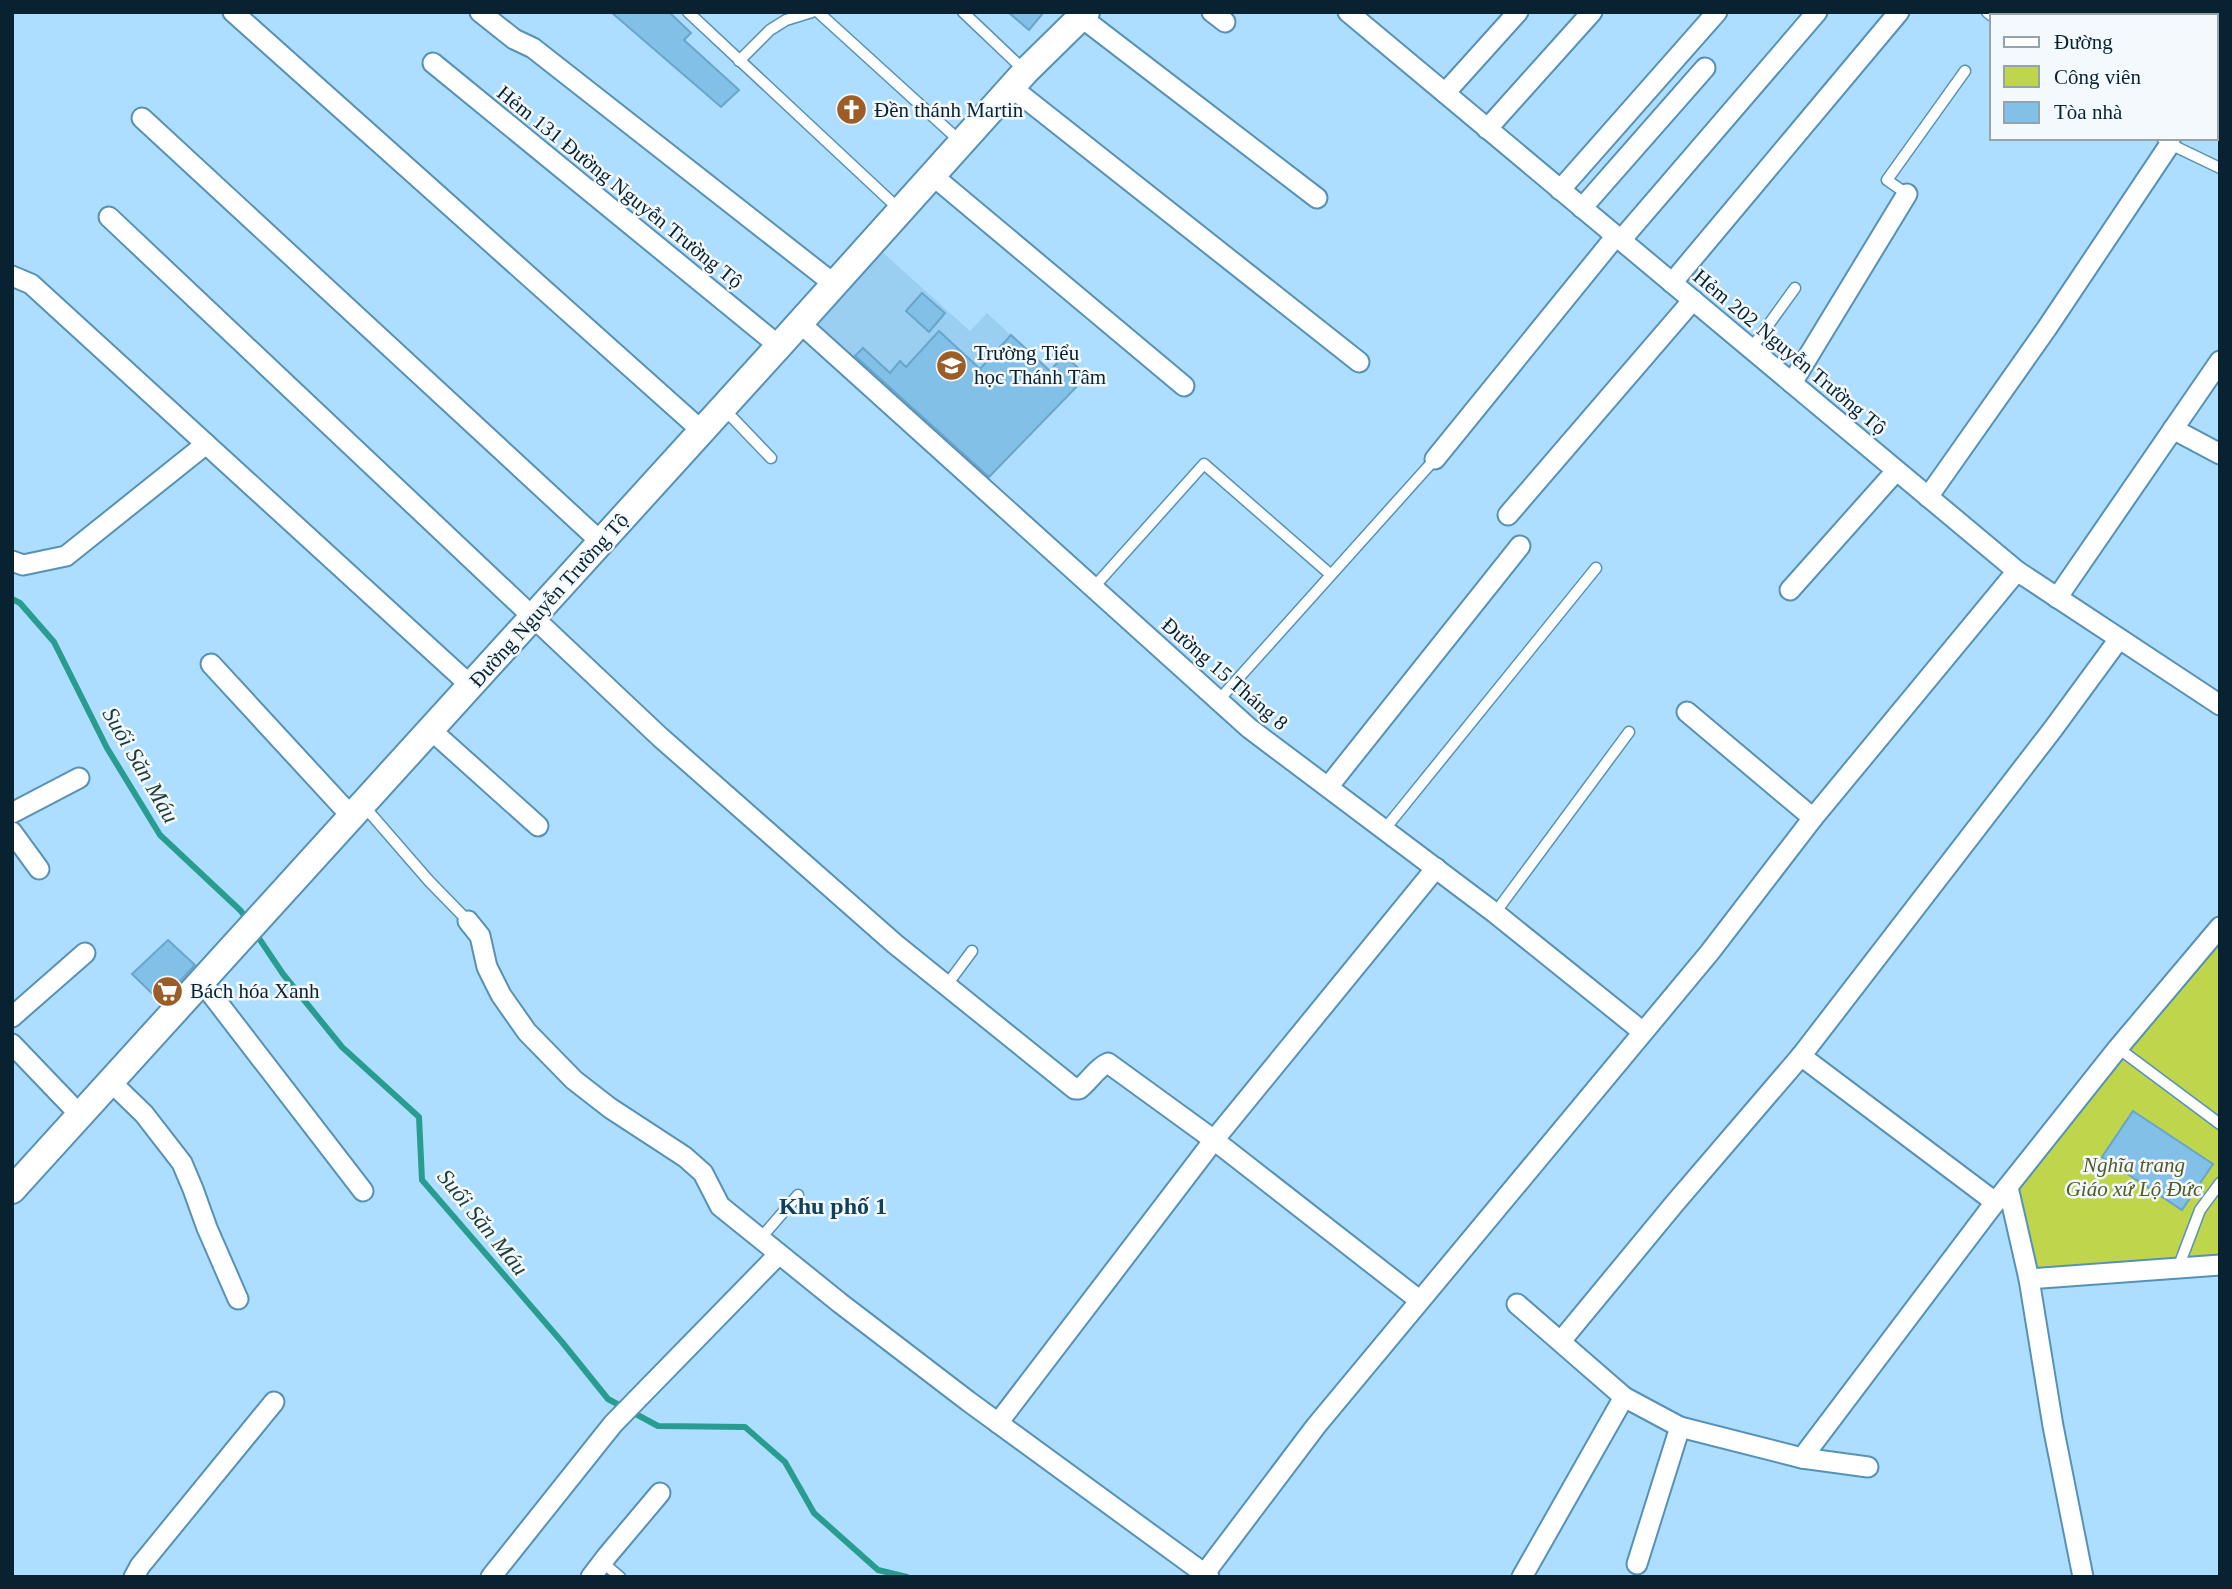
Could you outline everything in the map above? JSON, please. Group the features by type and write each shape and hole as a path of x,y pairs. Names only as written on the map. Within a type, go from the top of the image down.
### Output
{"main road":[{"name":"Đường Nguyễn Trường Tộ","path":"12,1190 533,618 1018,79 1084,15"}],"street":[{"path":"233,12 702,431"},
{"path":"480,12 514,39 533,48 834,285"},
{"name":"Hẻm 202 Nguyễn Trường Tộ","path":"1348,12 2017,571 2220,705"},
{"path":"1445,93 1518,12"},
{"path":"1487,129 1591,12"},
{"path":"1560,190 1717,12"},
{"path":"1435,459 1618,238 1817,12"},
{"path":"1672,283 1899,12"},
{"path":"1084,15 1317,198"},
{"name":"Hẻm 131 Đường Nguyễn Trường Tộ","path":"433,63 779,346"},
{"path":"1582,208 1705,68"},
{"path":"1018,79 1359,362"},
{"path":"142,118 601,542"},
{"path":"1928,497 2047,328 2166,141"},
{"path":"932,175 1184,386"},
{"path":"1792,383 1907,194"},
{"path":"109,217 660,737 895,944 1074,1089 1079,1090 1103,1064 1108,1063 1214,1140 1419,1300"},
{"path":"12,276 31,284 471,686"},
{"path":"1508,515 1692,300"},
{"name":"Đường 15 Tháng 8","path":"800,323 1218,702 1436,868 1643,1031"},
{"path":"2057,598 2220,360"},
{"path":"2173,429 2220,454"},
{"path":"12,561 23,565 66,556 206,444"},
{"path":"1790,590 1896,471"},
{"path":"1328,788 1520,546"},
{"path":"468,921 480,936 487,967 500,995 527,1032 574,1080 610,1108 685,1157 703,1173 720,1206 872,1328 1205,1576 1316,1426 1710,952 1813,818 2017,571"},
{"path":"1561,1341 1801,1056 2119,639"},
{"path":"211,664 357,811"},
{"path":"1687,712 1813,818"},
{"path":"430,730 538,826"},
{"path":"12,813 79,778"},
{"path":"12,832 39,869"},
{"path":"998,1423 1214,1140 1436,868"},
{"path":"1802,1458 2001,1195 2118,1048 2220,927"},
{"path":"12,1017 85,953"},
{"path":"202,982 363,1191"},
{"path":"12,1044 80,1115"},
{"path":"1801,1056 2001,1195 2029,1279 2053,1426 2083,1577"},
{"path":"110,1082 144,1114 182,1163 206,1228 238,1299"},
{"path":"491,1577 613,1424 779,1254"},
{"path":"2029,1279 2220,1265"},
{"path":"1517,1304 1624,1397 1680,1427 1802,1458 1867,1466"},
{"path":"1522,1577 1624,1397"},
{"path":"134,1577 140,1566 274,1402"},
{"path":"1637,1564 1680,1427"},
{"path":"596,1570 660,1493"}],"lane":[{"path":"688,12 901,211"},
{"path":"739,61 770,30 786,20 812,12"},
{"path":"818,12 962,142"},
{"path":"963,12 1018,79"},
{"path":"1907,194 1886,180 1965,71"},
{"path":"2166,141 2220,168"},
{"path":"1751,349 1795,288"},
{"path":"722,407 771,458"},
{"path":"1218,702 1435,459"},
{"path":"1094,587 1204,464 1330,574"},
{"path":"1384,830 1596,568"},
{"path":"1494,913 1629,732"},
{"path":"357,811 468,921"},
{"path":"946,986 972,951"},
{"path":"2118,1048 2220,1124"},
{"path":"2178,1268 2200,1210 2220,1183"},
{"path":"760,1239 798,1195"},
{"path":"596,1570 621,1577"}],"shaded area":[{"name":"Trường Tiểu học Thánh Tâm","path":"880,250 970,331 987,313 1049,370 1064,355 1087,376 985,480 813,325"}],"green space":[{"name":"Nghĩa trang Giáo xứ Lộ Đức","path":"2220,938 2220,1258 2034,1272 2015,1188"}],"building":[{"path":"611,12 669,12 691,33 684,40 739,90 721,107"},
{"path":"1008,12 1044,12 1029,30"},
{"path":"922,293 945,313 929,332 906,311"},
{"path":"939,331 980,369 1011,335 1050,371 1064,355 1087,376 989,477 855,356 863,348 890,373 900,361 906,367"},
{"name":"Bách hóa Xanh","path":"168,940 195,965 161,1002 132,974"},
{"path":"2133,1111 2213,1164 2182,1210 2102,1157"}],"waterway":[{"name":"Suối Săn Máu","path":"12,599 20,603 54,642 107,748 160,835 241,911 248,922"},
{"name":"Suối Săn Máu","path":"254,931 283,974 342,1047 419,1117 422,1180 608,1399 658,1426 745,1427 785,1462 814,1513 878,1570 907,1577"}],"place":[{"name":"Đền thánh Martin","path":"851,110"},
{"name":"Trường Tiểu học Thánh Tâm","path":"951,365"},
{"name":"Bách hóa Xanh","path":"167,991"}],"district":[{"name":"Khu phố 1","path":"833,1206"}]}
